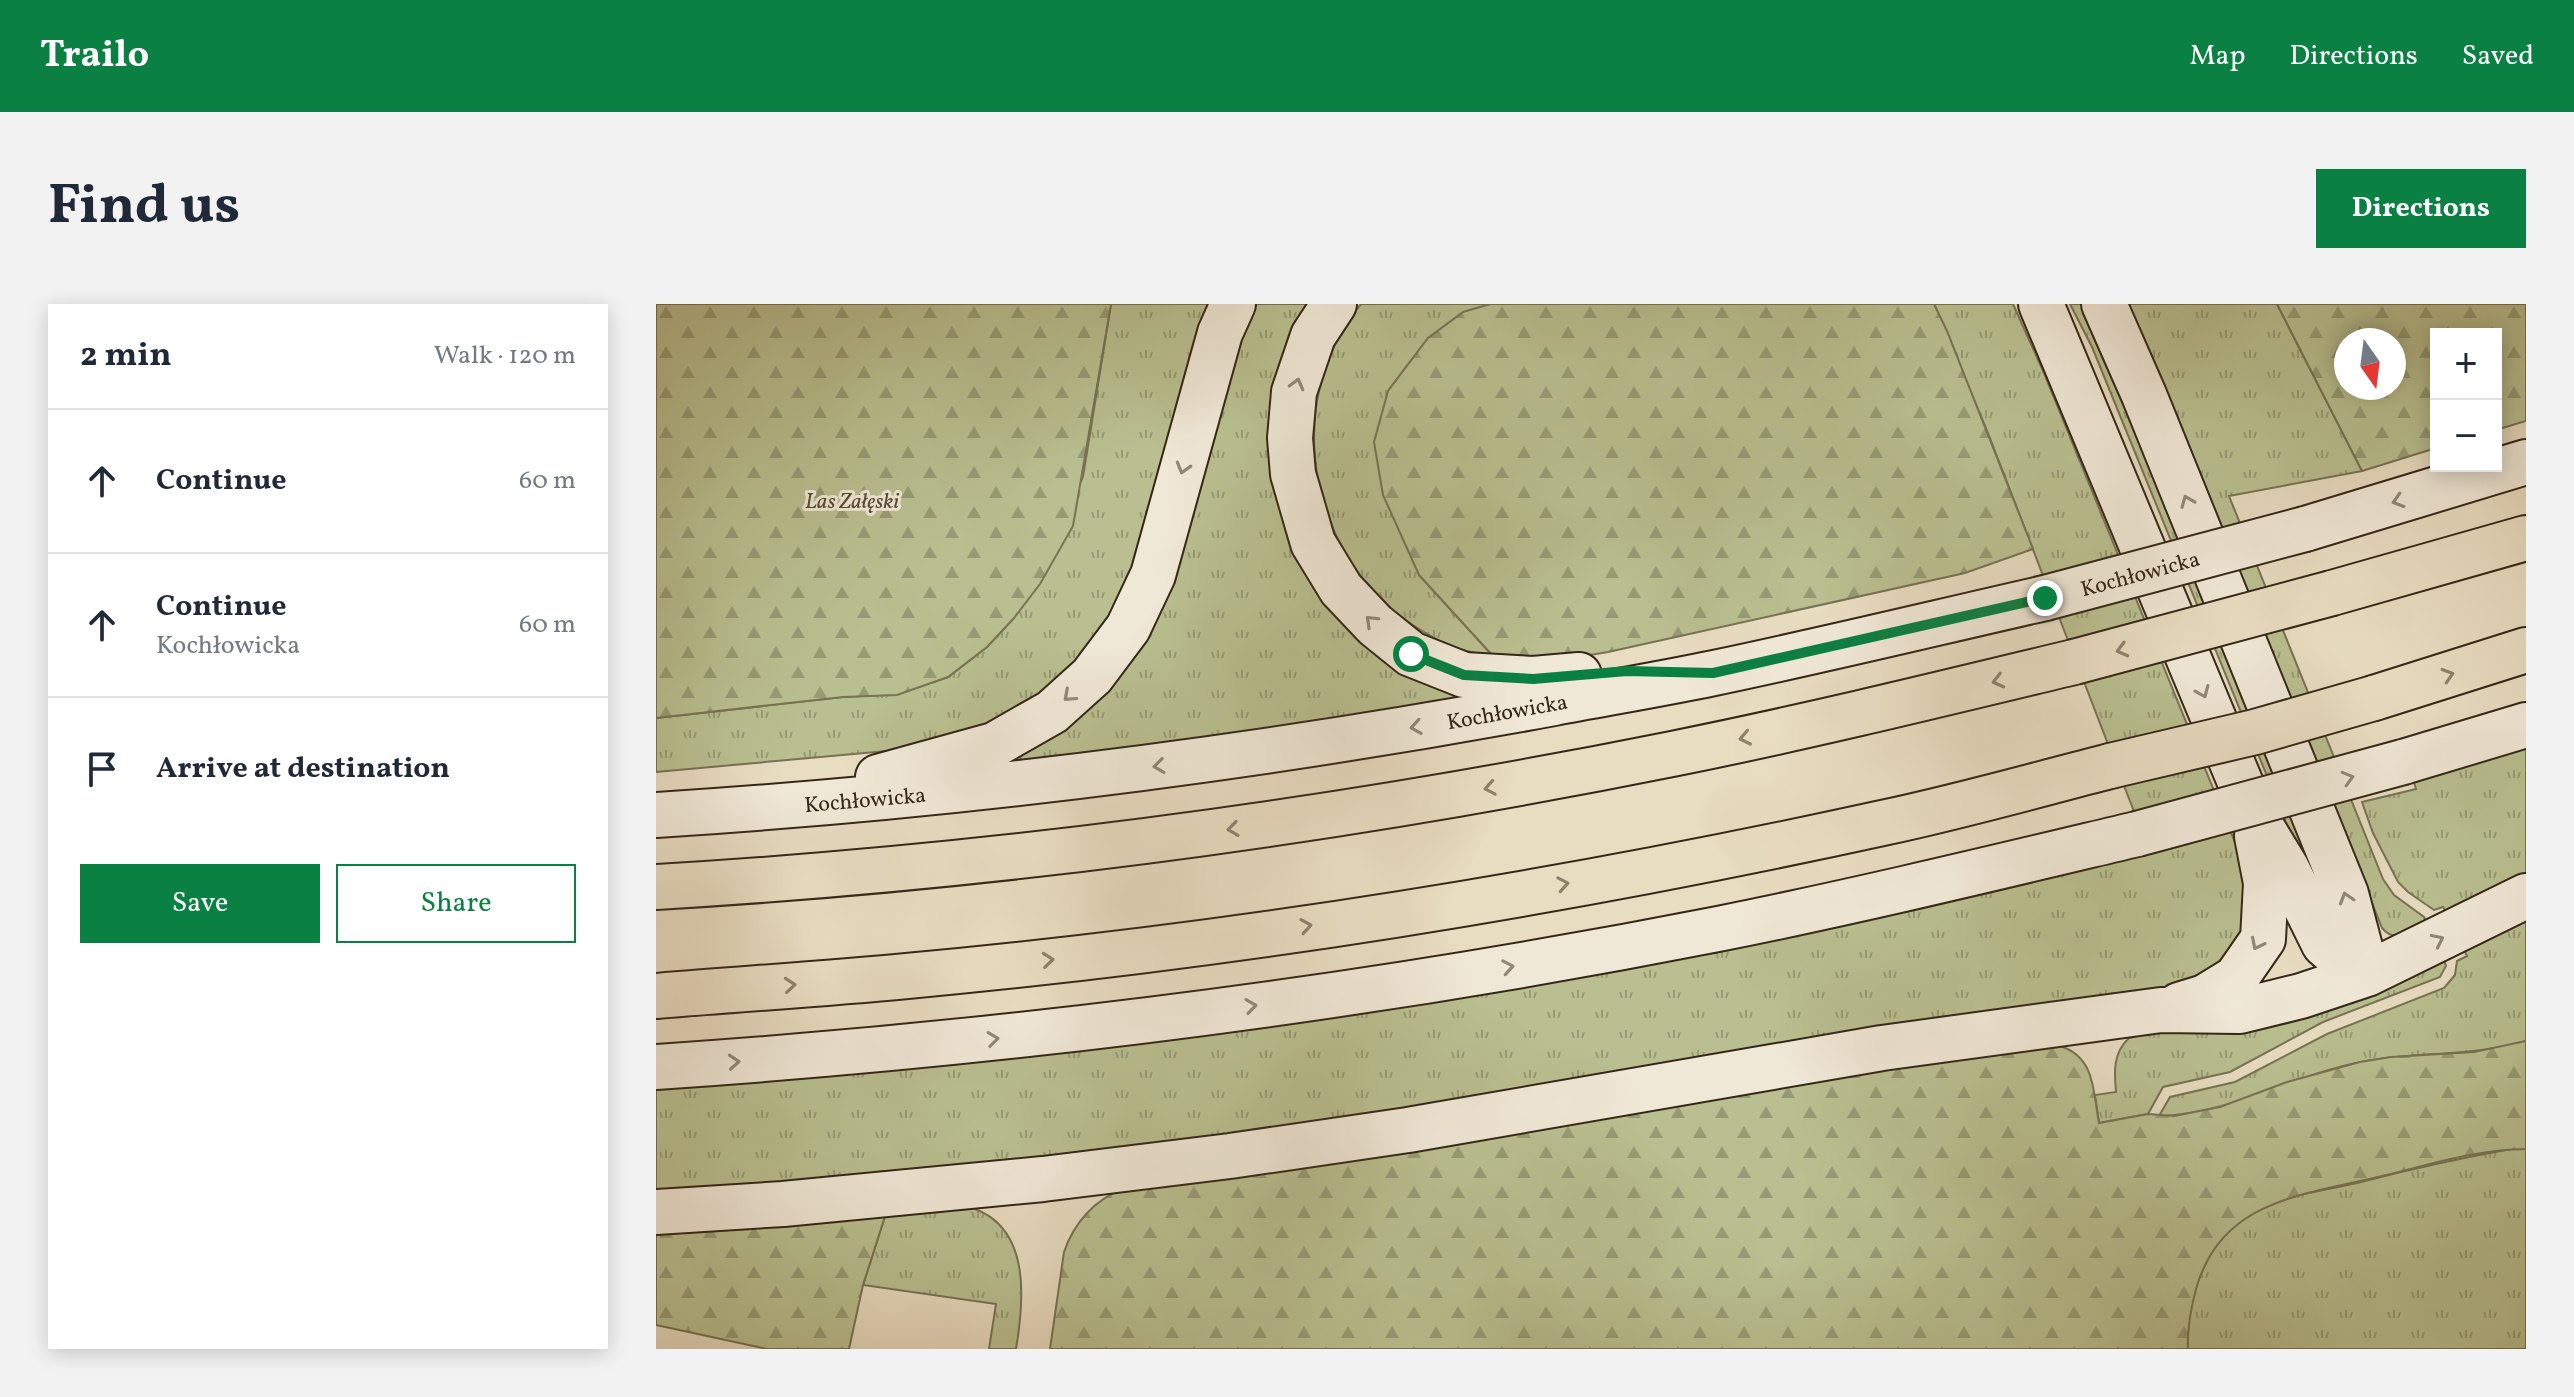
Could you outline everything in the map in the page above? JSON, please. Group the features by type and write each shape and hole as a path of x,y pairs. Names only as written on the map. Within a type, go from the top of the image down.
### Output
{"highway":[{"path":"656,887 1096,847 1491,788 1673,754 1863,713 2074,662 2526,538"},
{"path":"656,996 908,976 1085,956 1455,904 1661,867 1889,822 2255,732 2526,650"}],"main road":[{"path":"758,809 994,745 1052,712 1092,676 1128,628 1153,575 1220,333 1233,304"},
{"path":"1334,304 1313,336 1294,392 1290,438 1293,474 1313,543 1341,589 1375,625 1411,654 1464,675 1533,679 1627,671 1713,673"},
{"path":"2041,304 2253,813 2287,869 2324,944 2346,963 2367,974"},
{"path":"2104,304 2144,395 2346,894 2367,974"},
{"name":"Kochłowicka","path":"656,815 758,809 1004,786 1249,754 1482,716 1713,673 2045,598 2305,529 2526,462"},
{"path":"656,1067 955,1043 1171,1018 1385,987 1718,928 1950,879 2137,834 2403,762 2526,725"},
{"path":"2161,1010 2205,997 2236,978 2263,939 2266,883 2253,813"},
{"path":"656,1212 783,1204 1013,1182 1230,1156 1408,1130 1882,1048 2161,1010 2240,1011 2301,996 2367,974 2526,896"}],"green space":[{"name":"Las Załęski","path":"656,304 1111,304 1073,526 1040,584 987,647 948,677 897,695 843,697 656,718"},
{"path":"1111,304 1211,304 1138,555 1104,629 1058,681 1032,702 972,732 898,750 656,772 656,718 897,694 948,677 987,647 1014,618 1083,477"},
{"path":"1253,304 1312,304 1274,487 1458,694 1458,698 1240,736 1024,763 1019,756 1089,707 1217,407"},
{"path":"1361,304 1490,304 1442,328 1420,349 1388,391 1419,575 1493,656 1463,650 1441,641 1419,629 1382,600 1352,564 1331,523 1318,479 1314,433 1320,387 1335,344"},
{"path":"1490,304 1934,304 2033,549 1965,573 1608,652 1566,659 1493,656 1419,575 1383,495 1374,442 1388,391 1428,338 1463,312"},
{"path":"1934,304 2013,304 2252,884 2243,950 2191,987 1427,1107 1107,1152 656,1194 656,1087 1890,913 2150,853 1988,433"},
{"path":"2070,304 2082,304 2101,345 2329,901 2289,830 2092,347"},
{"path":"2128,304 2277,304 2362,471 2229,496 2383,879 2394,895 2424,917 2428,926 2398,936 2382,928 2206,488"},
{"path":"2277,304 2526,304 2526,421 2502,428 2502,328 2430,328 2430,450 2362,471"},
{"path":"2526,746 2526,876 2448,916 2443,907 2434,910 2398,882 2373,833 2362,802 2416,789 2413,779"},
{"path":"2526,914 2526,1041 2485,1049 2361,1062 2211,1109 2159,1116 2170,1097 2235,1082 2327,1034 2444,988 2455,975 2457,961 2467,956 2462,946"},
{"path":"2443,956 2446,966 2440,977 2323,1022 2230,1072 2163,1087 2148,1114 2099,1123 2095,1095 2116,1092 2117,1056 2129,1038"},
{"path":"2526,1041 2526,1149 2472,1155 2296,1196 2246,1219 2225,1236 2208,1259 2192,1304 2188,1349 1050,1349 1068,1241 1079,1222 1094,1206 1123,1189 1886,1065 2060,1046 2072,1051 2087,1067 2094,1088 2099,1123 2148,1114 2174,1116 2220,1107 2287,1082 2360,1062 2474,1052"},
{"path":"2511,1149 2526,1149 2526,1349 2188,1349 2188,1328 2196,1287 2214,1250 2226,1233 2241,1220 2259,1209 2296,1196"},
{"path":"949,1207 975,1209 993,1219 1006,1233 1015,1250 1021,1289 1016,1349 989,1349 996,1304 863,1285 886,1213"},
{"path":"886,1213 863,1285 849,1349 767,1349 656,1325 656,1232"}],"route":[{"path":"1411,654 1464,675 1533,679 1627,671 1713,673 2045,598"}]}
